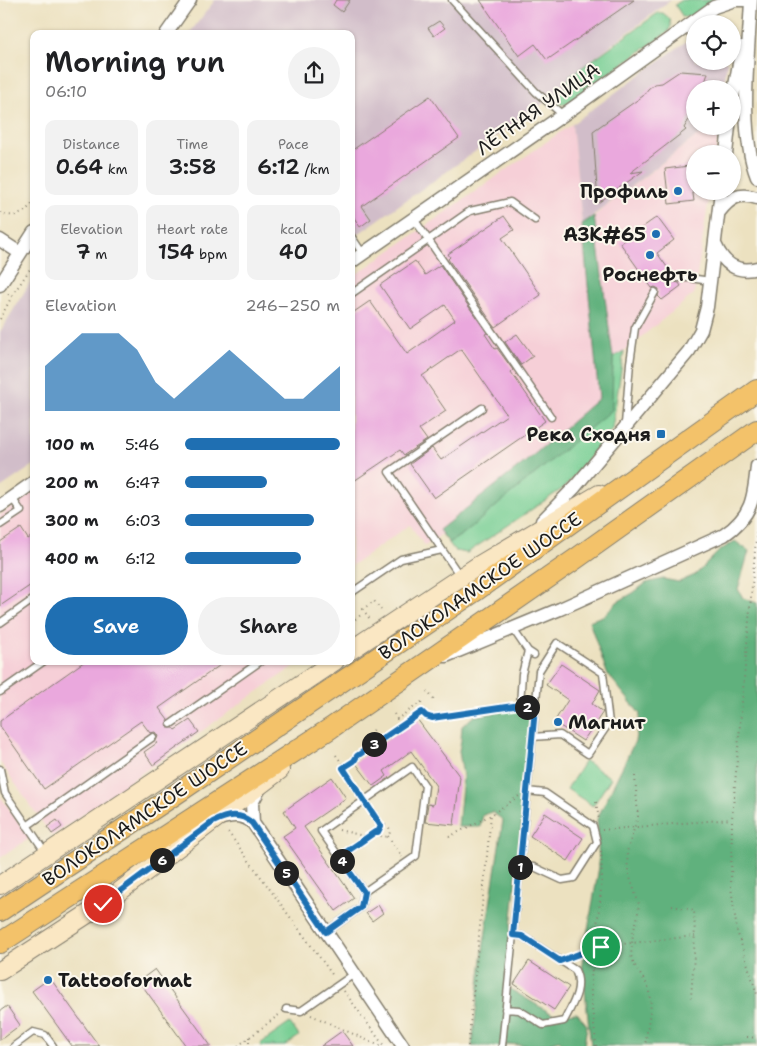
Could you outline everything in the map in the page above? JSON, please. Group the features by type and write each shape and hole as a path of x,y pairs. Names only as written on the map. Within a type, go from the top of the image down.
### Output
{"main road":[{"name":"ВОЛОКОЛАМСКОЕ ШОССЕ","path":"0,911 474,592 752,393"},
{"name":"ВОЛОКОЛАМСКОЕ ШОССЕ","path":"0,943 331,728 577,558 750,435"}],"street":[{"path":"169,30 190,0"},
{"name":"ЛЁТНАЯ УЛИЦА","path":"355,259 563,115 714,7 735,0 751,0"},
{"path":"736,80 751,0"},
{"path":"751,0 746,113 750,154 757,177"},
{"path":"719,212 733,197 742,195 757,198"},
{"path":"517,542 555,509 690,351 701,330 707,307 720,200"},
{"path":"3,288 20,253 30,238"},
{"path":"0,240 20,253"},
{"path":"715,244 723,260 735,268 748,270 757,268"},
{"path":"355,647 550,521 656,462"},
{"path":"421,666 513,629 724,535 745,516 754,497 757,466"},
{"path":"0,506 30,485"},
{"path":"0,885 326,665"},
{"path":"0,971 103,904 261,785 331,728"},
{"path":"252,823 252,803 261,785"},
{"path":"213,822 236,815 248,819 252,823 400,1045"}],"lane":[{"path":"452,0 536,92 563,115"},
{"path":"355,291 470,211 510,202 535,220"},
{"path":"414,219 551,417"},
{"path":"355,242 363,254"},
{"path":"675,278 710,281"},
{"path":"624,429 635,328 655,292"},
{"path":"461,577 389,472 482,408"},
{"path":"0,526 21,511 12,498"},
{"path":"355,590 401,559 442,550"},
{"path":"0,623 30,602"},
{"path":"513,629 528,650 534,655"},
{"path":"502,1046 505,1009 520,866 532,737 539,671 557,643 603,673 609,723 588,754 560,735 532,737"},
{"path":"520,705 522,674 528,650"},
{"path":"0,692 38,665"},
{"path":"171,724 255,665"},
{"path":"27,826 153,737"},
{"path":"326,932 361,907 364,892 416,856 425,786 412,767 321,831 364,892"},
{"path":"0,769 5,793 46,854"},
{"path":"520,866 534,867 562,880 574,878 597,842 593,826 545,793 527,791"},
{"path":"505,1009 519,1010 542,1025 564,1021 577,995 578,977 575,970 522,936 513,935"},
{"path":"286,1009 301,1011 354,974"},
{"path":"14,1046 33,1032 45,1034 53,1046"}],"path":[{"path":"0,213 11,216 17,215 27,211 30,207"},
{"path":"0,319 12,296 30,269"},
{"path":"3,288 12,296"},
{"path":"757,527 732,819 731,887 737,931 757,994"},
{"path":"369,618 363,609 374,601 381,610"},
{"path":"355,619 361,615"},
{"path":"427,692 434,700"},
{"path":"394,714 397,719 423,701"},
{"path":"344,767 379,740 387,738 422,712 432,718 520,705"},
{"path":"372,730 379,740"},
{"path":"336,755 381,826"},
{"path":"636,776 638,816 627,852 628,872 639,904 631,943 631,956 636,968 648,986 651,1004 645,1046"},
{"path":"449,837 491,815 527,791"},
{"path":"596,802 601,830 732,819"},
{"path":"468,1046 491,815"},
{"path":"381,826 386,825 390,827 391,832 388,836"},
{"path":"339,857 375,832 378,832 381,826"},
{"path":"327,827 368,837"},
{"path":"228,832 384,1046"},
{"path":"378,832 382,837 388,836"},
{"path":"388,836 406,863"},
{"path":"596,1046 591,986 601,902 603,868 601,849"},
{"path":"672,906 694,910 695,936 691,998"},
{"path":"560,961 595,948 695,936"},
{"path":"238,1046 286,1009"},
{"path":"301,1011 380,1046"},
{"path":"249,1037 249,1046"},
{"path":"747,1037 757,1038"}],"shaded area":[{"path":"215,0 671,0 570,76 565,88 355,236 355,30 192,30"},
{"path":"686,42 686,70 726,70 725,80 686,80 686,135 698,135 582,224 572,124"},
{"path":"572,124 599,398 529,459 439,530 442,534 425,546 410,525 355,563 355,275"},
{"name":"Роснефть","path":"698,135 719,135 717,145 686,145 686,200 709,200 694,294 624,351 613,357 594,216"},
{"path":"30,283 30,468 0,488 0,332"},
{"path":"30,494 30,665 296,665 52,836 0,762 0,515"},
{"path":"0,796 30,838 0,858"}],"green space":[{"path":"681,0 713,0 692,15 686,15 686,17 683,17 675,5"},
{"path":"658,13 663,13 670,19 671,26 668,32 566,104 557,104 551,98 565,88 570,76"},
{"path":"594,216 613,357 612,410 464,533 449,543 439,530 529,459 599,398 582,224"},
{"path":"624,351 612,429 565,487 467,553 455,551 449,543 464,533 611,410 613,357"},
{"path":"735,541 749,551 738,589 743,598 757,603 757,1045 591,1046 582,963 599,867 597,819 635,741 640,714 607,673 589,621 605,615 617,602 646,583 663,579 679,582 695,575 719,551"},
{"path":"515,710 530,715 531,730 505,986 554,1015 577,1013 587,1025 584,1046 566,1046 559,1040 534,1045 472,1046 483,950 503,820 492,812 483,815 480,827 458,827 463,777 459,751 462,726 474,716"},
{"path":"585,761 611,778 593,806 567,789"},
{"path":"290,1023 299,1036 285,1046 261,1046 260,1044"}],"building":[{"path":"336,0 350,0 342,12 333,5"},
{"path":"480,0 634,0 547,60 535,44 519,56"},
{"path":"439,21 445,28 434,36 428,28"},
{"path":"680,71 708,73 706,80 686,80 686,125 684,128 686,130 630,173 643,171 598,203 593,131 643,96 654,84 662,83"},
{"path":"430,96 459,138 362,206 371,219 360,227 355,219 355,148"},
{"path":"686,166 686,200 694,201 669,204 665,169"},
{"path":"504,216 514,230 502,238 541,295 495,327 448,259 450,257 448,254"},
{"path":"657,217 674,240 657,253 672,274 671,281 679,283 681,286 662,300 658,296 659,289 652,288 620,243"},
{"path":"415,261 425,275 440,265 487,333 485,334 495,349 497,348 513,370 511,372 545,421 434,498 410,464 432,448 441,460 507,415 461,349 422,376 446,411 419,429 427,440 404,455 400,450 355,480 355,311 370,301 407,354 455,320 445,305 410,329 380,285"},
{"path":"517,334 533,356 521,365 505,342"},
{"path":"21,528 28,539 30,538 30,586 0,606 0,542"},
{"path":"561,664 600,690 592,704 603,712 583,741 554,722 568,700 546,685"},
{"path":"79,665 220,665 159,708 168,720 166,724 168,728 174,728 175,730 190,720 199,732 153,765 144,752 157,743 158,736 155,732 150,733 141,721 44,789 0,726 0,721"},
{"path":"417,719 460,777 454,825 425,822 428,804 433,805 436,786 411,751 384,771 387,776 373,786 355,762"},
{"path":"332,777 346,798 304,827 354,898 336,911 283,836 295,828 284,811"},
{"path":"545,813 583,838 568,861 530,836"},
{"path":"57,820 62,827 52,834 47,827"},
{"path":"378,905 383,913 372,921 366,913"},
{"path":"529,961 569,987 554,1010 514,984"},
{"path":"155,969 211,1046 186,1046 139,981"},
{"path":"50,978 99,1046 72,1046 32,991"},
{"path":"7,1006 20,1025 0,1040 0,1011"},
{"path":"342,1031 353,1046 321,1046"}],"place":[{"name":"Профиль","path":"678,191"},
{"name":"АЗК#65","path":"656,234"},
{"name":"Роснефть","path":"650,255"},
{"name":"Река Сходня","path":"661,434"},
{"name":"Магнит","path":"558,722"},
{"name":"Tattooformat","path":"48,980"}],"route":[{"path":"103,904 213,822 236,815 248,819 252,823 326,932 361,907 364,892 339,857 375,832 378,832 381,826 343,768 354,761 357,756 422,712 432,718 520,705 535,709 513,935 522,936 560,961 601,947"}]}
